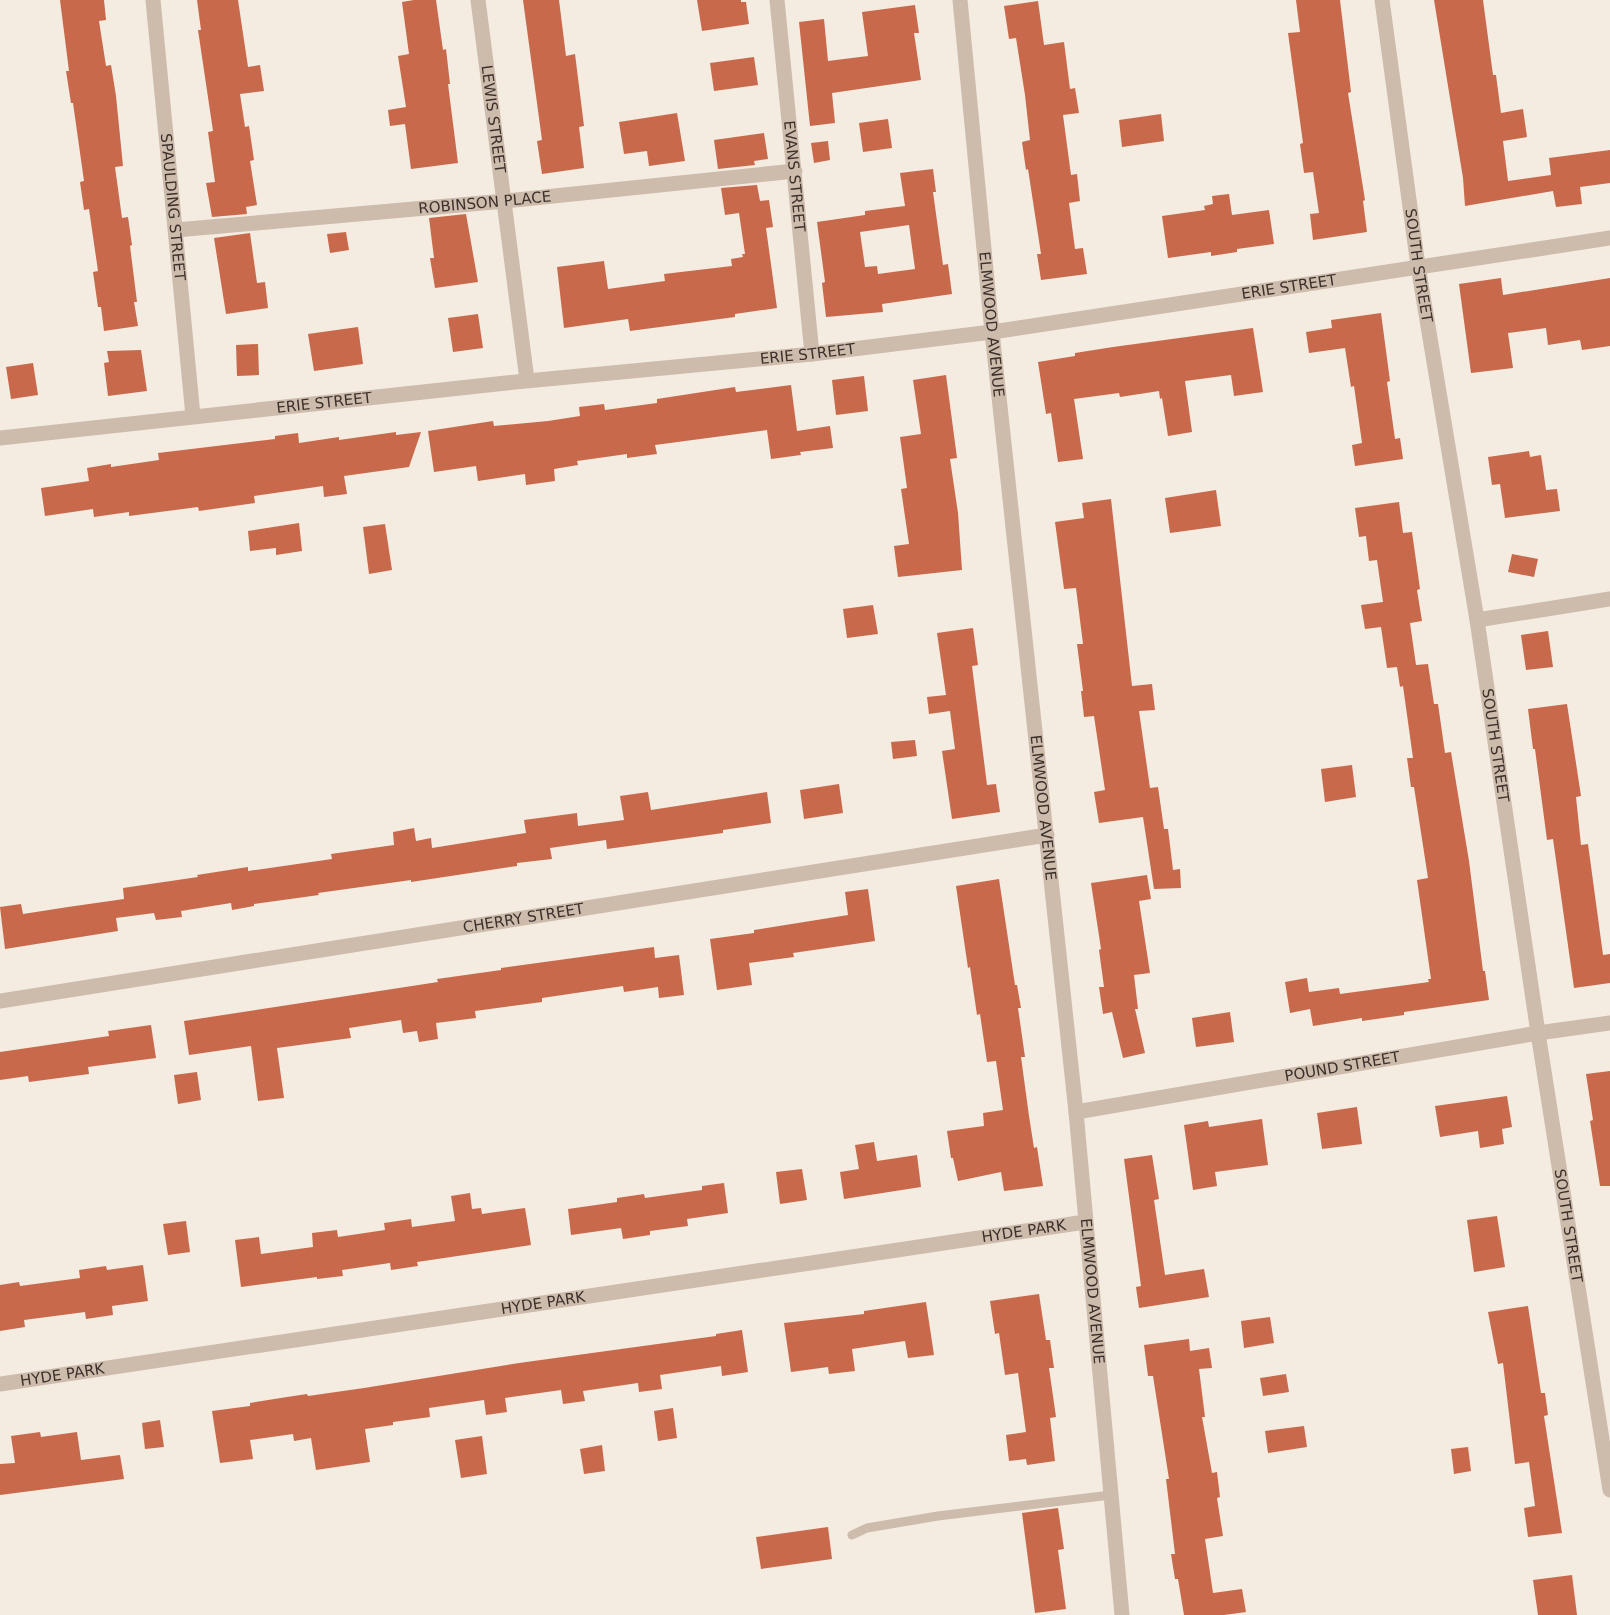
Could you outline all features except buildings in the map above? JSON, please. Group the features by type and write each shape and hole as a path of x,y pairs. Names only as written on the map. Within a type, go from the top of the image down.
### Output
{"street":[{"name":"SPAULDING STREET","path":"153,0 193,416"},
{"name":"LEWIS STREET","path":"478,0 527,380"},
{"name":"EVANS STREET","path":"777,0 812,354"},
{"name":"ELMWOOD AVENUE","path":"960,0 992,332 1076,1112 1122,1615"},
{"name":"SOUTH STREET","path":"1382,0 1418,266 1477,620 1538,1033 1610,1490"},
{"name":"ROBINSON PLACE","path":"176,230 505,201 795,171"},
{"name":"ERIE STREET","path":"0,438 527,380 812,354 992,332 1610,238"},
{"path":"1477,620 1610,599"},
{"name":"CHERRY STREET","path":"0,1001 1047,835"},
{"name":"POUND STREET","path":"1076,1112 1538,1033 1610,1023"},
{"name":"HYDE PARK","path":"0,1384 1085,1222"}],"lane":[{"path":"852,1535 867,1528 938,1516 1111,1496"}]}
